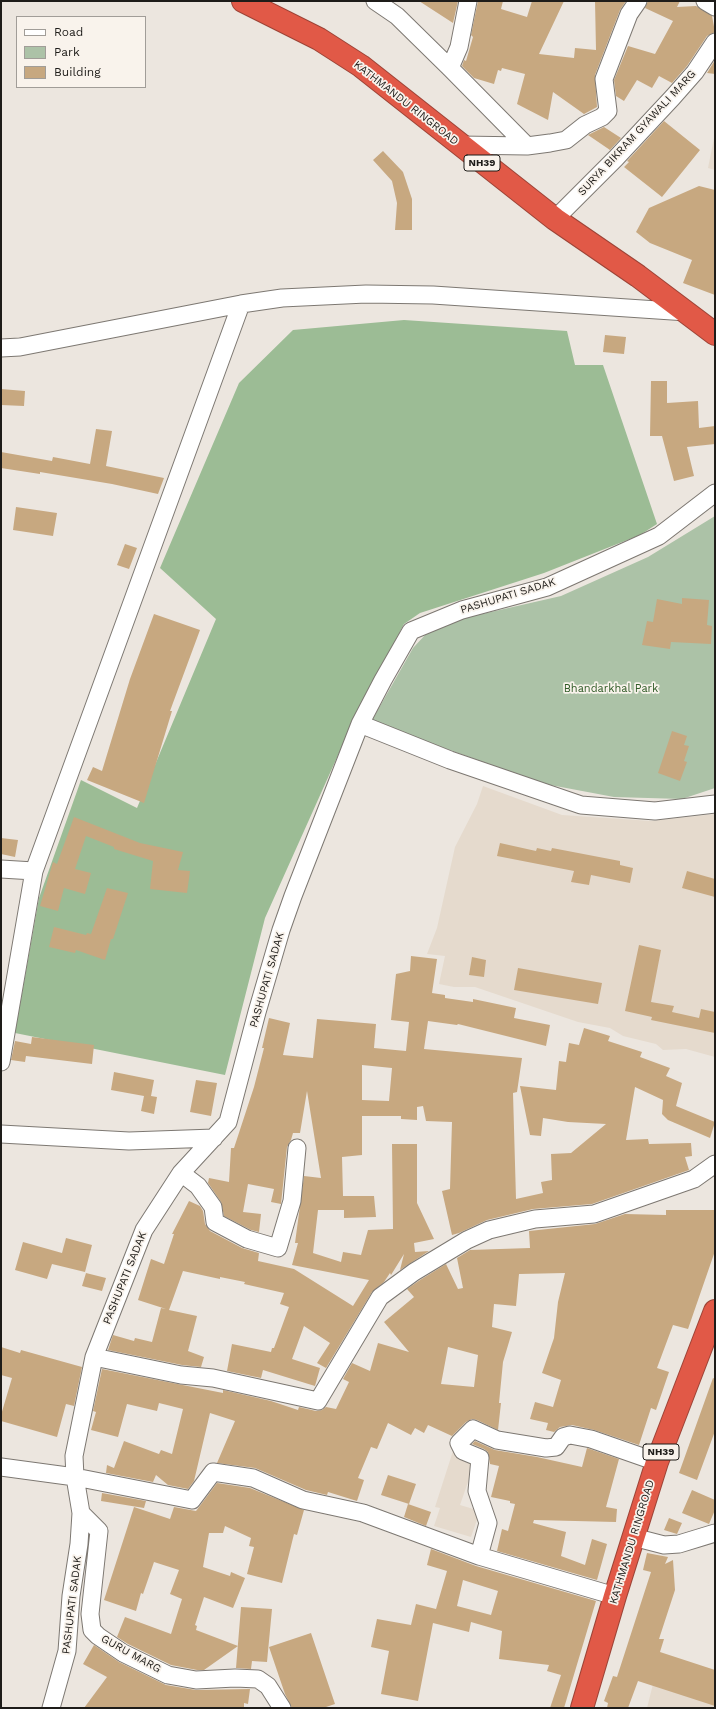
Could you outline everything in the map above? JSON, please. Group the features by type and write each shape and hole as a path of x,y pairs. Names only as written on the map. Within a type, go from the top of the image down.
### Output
{"highway":[{"name":"KATHMANDU RINGROAD","path":"243,1 319,39 361,66 554,219 638,276 715,334"},
{"name":"KATHMANDU RINGROAD","path":"582,1708 657,1462 715,1311"}],"street":[{"path":"375,1 397,16 527,146"},
{"path":"450,68 459,47 468,1"},
{"path":"460,145 527,146 566,140 585,125 602,117 608,111 604,79 629,14 638,1"},
{"path":"705,1 715,7"},
{"name":"SURYA BIKRAM GYAWALI MARG","path":"554,219 616,158 673,97 695,72 715,42"},
{"path":"1,348 20,347 241,304 282,298 366,294 432,295 687,312"},
{"path":"1,1062 34,871 241,304"},
{"name":"PASHUPATI SADAK","path":"51,1708 67,1651 71,1596 79,1544 81,1513 75,1477 74,1456 94,1357 144,1230 181,1173 228,1122 257,1012 281,930 360,724 411,631 462,610 546,586 659,536 715,493"},
{"path":"360,724 450,760 581,805 655,812 715,804"},
{"path":"1,869 34,871"},
{"path":"1,1134 129,1141 214,1138"},
{"path":"181,1173 198,1186 213,1207 215,1222 247,1239 278,1248 292,1200 297,1148"},
{"path":"94,1357 181,1375 213,1378 318,1402 380,1297 414,1272 467,1240 489,1230 535,1219 594,1214 694,1179 715,1164"},
{"path":"479,1556 488,1523 477,1491 480,1458 463,1451 459,1443 473,1429 497,1440 546,1448 556,1446 563,1437 570,1435 591,1439 657,1462"},
{"path":"1,1467 75,1477 192,1500 213,1472 253,1478 303,1500 363,1513 479,1556 615,1596"},
{"name":"GURU MARG","path":"81,1513 99,1531 90,1614 92,1630 98,1636 123,1653 168,1675 196,1680 235,1678 258,1679 268,1686 282,1708"},
{"path":"634,1537 664,1545 679,1544 715,1533"},
{"path":"61,1676 60,1696 65,1708"}],"shaded area":[{"path":"715,138 715,170 708,168"},
{"path":"483,786 562,815 651,821 715,814 715,1057 686,1049 663,1050 656,1044 623,1036 610,1028 578,1022 475,987 454,987 439,984 445,956 427,954 437,928 455,847 477,804"},
{"path":"453,1451 476,1459 460,1505 480,1511 471,1537 434,1526 440,1508 435,1507"},
{"path":"715,1672 715,1708 647,1708 653,1684"}],"green space":[{"path":"404,320 567,331 575,365 603,365 657,524 640,535 544,573 420,613 404,624 356,715 265,918 225,1075 15,1033 39,898 81,780 137,808 216,619 160,568 239,383 293,330"},
{"name":"Bhandarkhal Park","path":"715,516 715,788 682,799 614,797 545,784 371,722 413,648 426,634 447,622 561,596 648,557"}],"building":[{"path":"419,1 458,1 453,23"},
{"path":"478,1 503,1 501,9 527,17 532,1 564,1 539,54 574,58 575,48 596,50 595,1 626,1 620,10 595,75 597,107 584,114 553,92 548,120 517,104 525,74 502,68 501,71 498,70 494,84 474,78 462,66 464,60 466,61 473,37 471,35"},
{"path":"648,1 680,1 677,7 696,6 712,16 715,32 707,36 687,66 672,83 659,76 652,88 637,80 624,101 616,96 614,80 628,46 655,54 673,21 645,8"},
{"path":"715,60 715,74 707,73"},
{"path":"664,121 700,150 662,197 624,167 629,162 627,161"},
{"path":"604,127 621,138 610,150 588,135"},
{"path":"383,151 403,172 412,199 412,230 395,230 397,203 392,181 373,160"},
{"path":"699,186 715,190 715,295 683,283 692,260 650,243 636,232 649,208"},
{"path":"605,335 626,337 624,354 603,352"},
{"path":"651,381 667,381 667,403 698,401 699,428 715,426 715,444 687,447 694,476 674,481 662,436 650,436"},
{"path":"1,389 25,391 24,406 1,405"},
{"path":"96,429 112,431 106,466 164,478 158,494 112,484 40,472 40,474 1,468 1,452 52,461 53,457 90,464"},
{"path":"16,507 57,513 53,536 13,530"},
{"path":"125,544 137,548 129,569 117,565"},
{"path":"682,598 709,600 707,625 712,626 711,644 671,642 670,649 642,645 647,621 653,622 657,599 682,604"},
{"path":"154,614 200,630 170,711 172,711 144,803 87,780 93,767 102,771 130,679"},
{"path":"672,731 687,736 684,745 689,746 684,761 687,762 680,781 658,773"},
{"path":"74,817 140,843 183,852 178,870 190,871 187,893 150,889 153,861 114,849 114,847 86,836 75,869 91,873 85,894 64,888 58,911 40,906 53,862 57,864"},
{"path":"1,838 18,840 15,857 1,854"},
{"path":"500,843 536,851 537,848 551,851 552,848 620,861 620,865 633,868 630,883 591,875 589,885 571,882 574,871 497,856"},
{"path":"687,871 715,879 715,897 682,888"},
{"path":"107,888 128,893 105,960 76,950 75,953 49,947 54,927 86,935 87,933 91,934"},
{"path":"639,945 661,950 651,1002 674,1006 672,1012 699,1018 701,1009 715,1012 715,1033 651,1020 652,1017 625,1011"},
{"path":"411,956 437,959 432,993 445,995 445,998 473,1002 473,999 516,1008 514,1018 550,1025 546,1046 458,1024 428,1021 424,1049 522,1058 517,1092 513,1093 516,1199 543,1193 541,1182 552,1180 551,1154 571,1153 606,1124 568,1122 543,1118 541,1136 530,1135 520,1086 556,1090 559,1061 566,1062 569,1043 579,1045 584,1028 610,1036 608,1041 642,1052 640,1057 670,1068 666,1076 682,1083 676,1106 715,1122 710,1138 668,1120 662,1114 663,1100 635,1087 626,1140 648,1139 649,1144 691,1143 692,1156 685,1157 689,1170 592,1204 533,1209 487,1220 452,1235 442,1191 450,1189 452,1122 426,1121 423,1106 417,1107 417,1120 401,1119 401,1116 362,1116 362,1155 342,1157 343,1196 374,1196 376,1217 344,1218 344,1210 318,1210 313,1253 341,1262 343,1252 361,1255 368,1230 393,1229 392,1144 417,1144 417,1203 434,1239 414,1243 415,1252 429,1251 400,1270 404,1254 391,1275 390,1273 384,1282 372,1292 326,1368 317,1363 330,1343 304,1326 292,1359 320,1368 315,1386 263,1370 261,1378 227,1371 232,1344 271,1352 272,1348 274,1348 289,1307 280,1304 284,1293 244,1284 245,1282 220,1277 220,1279 183,1271 169,1310 197,1316 188,1351 204,1357 201,1367 182,1365 108,1350 113,1335 134,1341 135,1338 152,1342 161,1308 166,1309 138,1300 151,1259 164,1264 174,1234 172,1234 189,1201 200,1206 203,1211 205,1224 210,1231 242,1248 259,1253 258,1261 294,1269 353,1306 369,1280 292,1265 298,1243 295,1243 304,1176 321,1178 307,1091 300,1133 293,1133 287,1147 281,1204 271,1202 274,1189 248,1184 243,1212 261,1214 259,1232 251,1230 224,1216 221,1202 208,1183 209,1178 229,1182 231,1148 234,1148 254,1087 264,1048 262,1048 269,1018 290,1023 283,1055 313,1058 317,1019 376,1024 374,1048 406,1051 409,1022 391,1020 396,974 410,971","holes":["362,1065 392,1068 389,1101 362,1100"]},
{"path":"472,957 486,960 484,977 469,975"},
{"path":"518,968 602,983 598,1004 514,990"},
{"path":"32,1037 94,1045 92,1064 26,1056 25,1062 11,1060 15,1041 31,1044"},
{"path":"114,1072 154,1080 151,1096 157,1097 154,1114 141,1111 144,1096 111,1090"},
{"path":"196,1080 217,1083 211,1116 190,1112"},
{"path":"666,1210 715,1210 715,1251 688,1329 673,1325 657,1368 669,1372 656,1410 651,1408 639,1445 594,1430 572,1425 560,1427 554,1432 546,1430 548,1423 530,1419 535,1402 553,1407 561,1380 542,1373 554,1338 558,1302 565,1273 519,1274 516,1306 494,1304 492,1327 512,1332 503,1362 498,1430 472,1419 466,1422 452,1436 428,1425 424,1433 415,1428 411,1435 388,1423 377,1449 371,1447 358,1478 364,1480 357,1501 328,1492 327,1495 306,1490 255,1468 217,1463 235,1421 210,1413 194,1481 188,1489 168,1485 156,1475 153,1482 106,1473 107,1465 114,1468 124,1441 159,1454 161,1450 172,1454 183,1409 159,1403 157,1411 127,1404 118,1437 91,1430 96,1412 93,1411 102,1369 223,1393 223,1390 271,1401 298,1410 299,1407 316,1411 322,1410 326,1407 336,1409 349,1382 343,1379 352,1363 370,1371 378,1343 409,1352 384,1322 414,1297 407,1289 446,1264 458,1289 463,1288 457,1258 470,1250 530,1248 529,1231 595,1224 625,1214 666,1215","holes":["448,1347 478,1355 474,1387 441,1384"]},
{"path":"66,1238 92,1245 85,1272 52,1264 47,1279 15,1270 23,1242 62,1253"},
{"path":"86,1273 106,1278 102,1291 82,1286"},
{"path":"1,1347 20,1353 21,1350 82,1367 74,1406 66,1404 57,1437 1,1421 1,1415 12,1378 1,1375"},
{"path":"713,1378 715,1379 715,1431 697,1480 679,1473"},
{"path":"475,1441 495,1450 582,1467 587,1448 619,1459 606,1507 617,1509 616,1522 534,1520 533,1523 566,1532 561,1556 585,1565 592,1539 607,1544 597,1580 497,1551 502,1529 508,1531 515,1504 510,1503 510,1501 491,1497 499,1466 490,1464 488,1452 472,1444"},
{"path":"388,1475 416,1484 409,1504 381,1495"},
{"path":"217,1483 250,1488 304,1510 297,1535 294,1534 282,1583 247,1574 254,1547 249,1546 251,1538 225,1526 223,1533 209,1533 203,1567 230,1576 231,1572 245,1578 233,1608 204,1597 195,1625 197,1626 196,1630 238,1646 204,1670 197,1670 171,1665 117,1637 125,1617 171,1634 182,1599 170,1594 179,1570 154,1562 143,1594 141,1593 136,1611 104,1600 134,1507 170,1519 174,1507 196,1511"},
{"path":"692,1490 715,1500 715,1510 709,1524 682,1513"},
{"path":"102,1493 146,1501 144,1508 101,1501"},
{"path":"408,1504 431,1512 426,1526 404,1517"},
{"path":"669,1518 682,1523 677,1534 664,1530"},
{"path":"431,1549 476,1566 596,1601 564,1708 550,1708 561,1675 547,1671 549,1665 499,1659 502,1631 471,1622 469,1632 433,1623 418,1701 381,1694 389,1651 371,1647 377,1619 411,1625 416,1604 436,1609 447,1571 427,1565","holes":["463,1580 498,1591 491,1615 457,1606"]},
{"path":"647,1553 668,1557 665,1564 673,1560 675,1590 659,1639 664,1639 660,1652 715,1670 715,1706 638,1681 628,1708 607,1708 608,1703 604,1701 613,1676 617,1677 651,1572 643,1570"},
{"path":"241,1607 272,1609 267,1662 252,1661 251,1669 236,1668"},
{"path":"311,1633 335,1704 323,1708 292,1708 285,1694 269,1647"},
{"path":"94,1645 119,1662 166,1685 196,1690 250,1689 248,1704 244,1703 244,1708 84,1708 107,1677 83,1664"}]}
